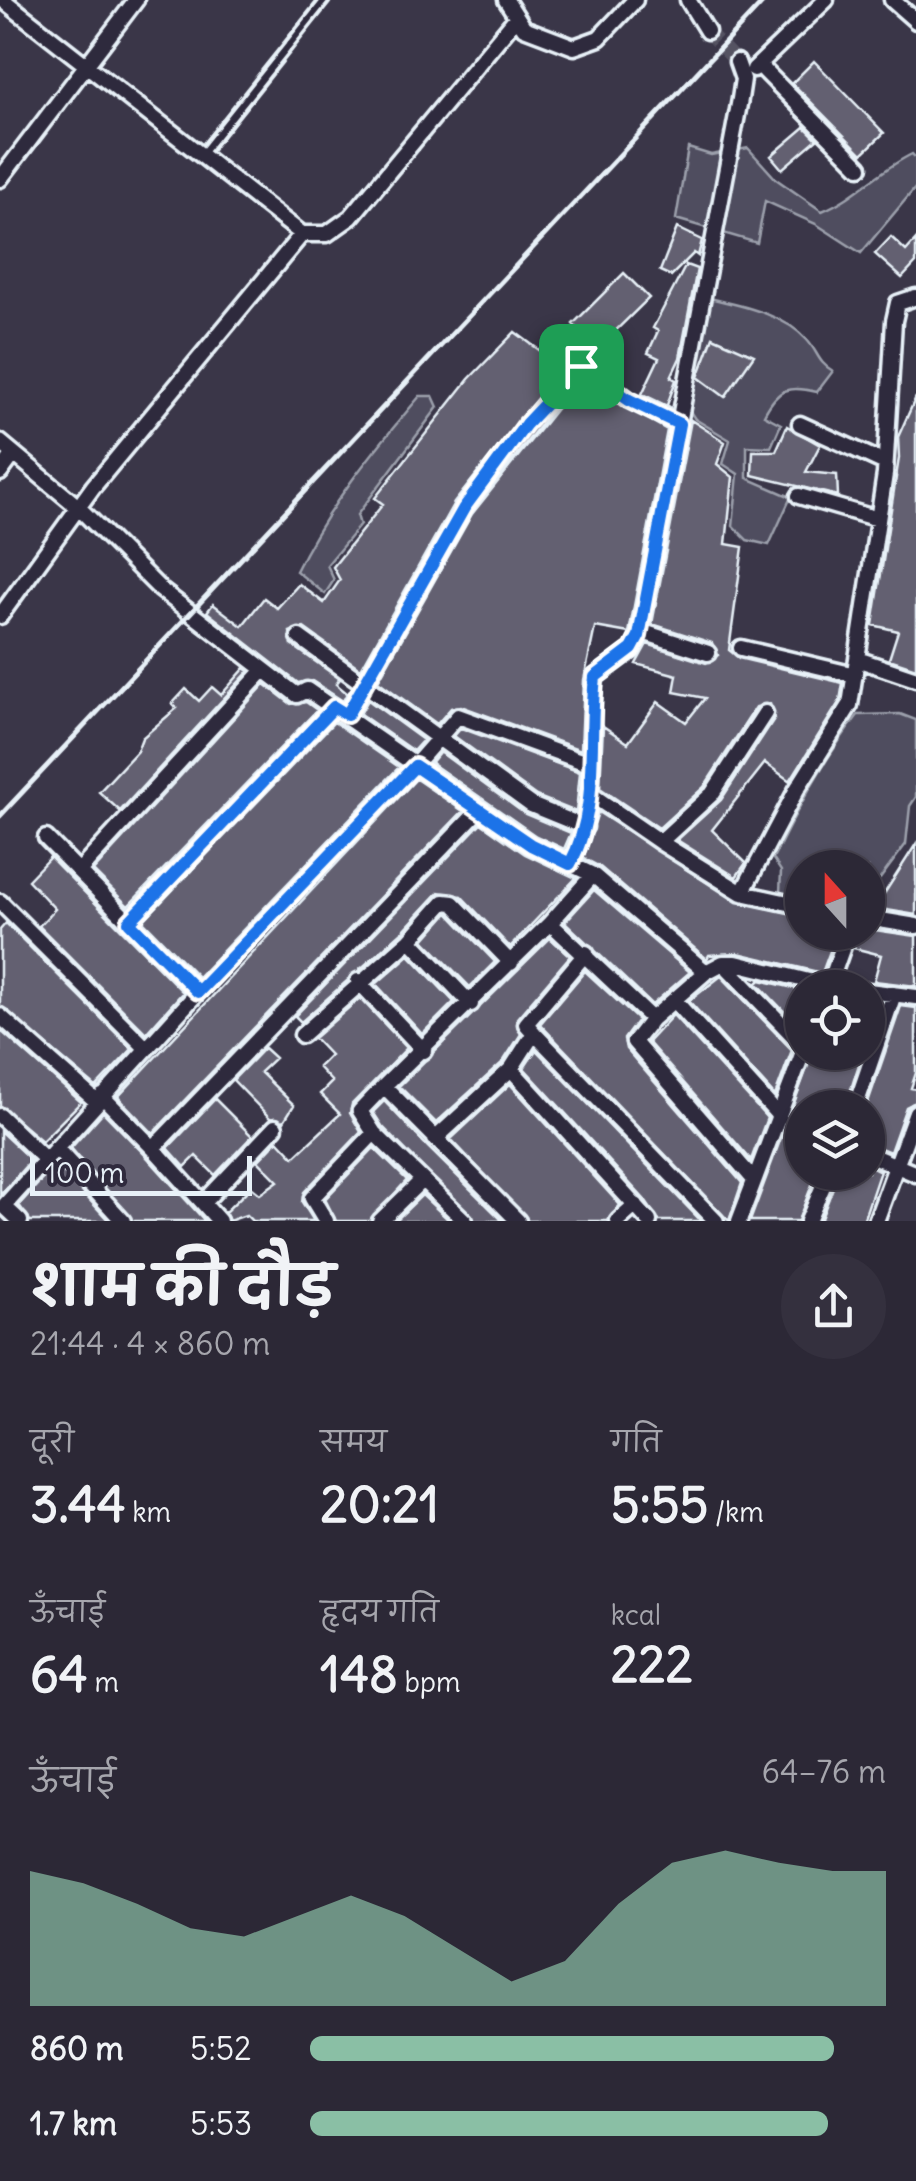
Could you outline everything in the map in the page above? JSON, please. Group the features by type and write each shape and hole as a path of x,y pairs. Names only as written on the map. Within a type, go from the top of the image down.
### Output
{"street":[{"path":"3,0 302,234 326,234 351,217 516,18"},
{"path":"0,180 136,0"},
{"path":"506,0 524,28 574,47 588,46 635,0"},
{"path":"688,0 707,31"},
{"path":"744,78 826,0"},
{"path":"892,0 916,22"},
{"path":"570,864 585,827 595,677 632,649 640,631 744,78 737,62"},
{"path":"759,65 860,167"},
{"path":"0,616 78,506 302,234"},
{"path":"742,893 797,790 846,717 885,463 894,321 898,303 916,297"},
{"path":"129,922 364,686 464,508 574,369 588,369 629,400 679,424"},
{"path":"800,424 885,463"},
{"path":"0,442 78,506 161,590 297,695 307,690 479,810 593,875 706,972"},
{"path":"0,473 14,454"},
{"path":"799,496 878,519"},
{"path":"640,631 708,653"},
{"path":"300,637 530,805 585,827"},
{"path":"741,648 916,679"},
{"path":"79,870 264,670"},
{"path":"660,842 712,794 765,713"},
{"path":"20,1221 1,1206 198,992 415,766 452,718 464,716 504,735 589,764"},
{"path":"588,793 742,893 785,902"},
{"path":"154,1148 479,810"},
{"path":"46,838 198,992"},
{"path":"465,1221 374,1133 360,1111 471,1004 593,875"},
{"path":"0,902 146,1048"},
{"path":"302,1036 448,902 511,963"},
{"path":"885,921 916,926"},
{"path":"550,923 652,1019"},
{"path":"410,940 471,1004"},
{"path":"586,954 526,1024 716,1221"},
{"path":"722,963 785,1028"},
{"path":"754,1180 634,1042 652,1019 722,963 758,966 785,974"},
{"path":"358,981 424,1051"},
{"path":"885,993 916,997"},
{"path":"860,1090 894,994"},
{"path":"676,1001 780,1117"},
{"path":"0,1016 154,1148 220,1221"},
{"path":"435,1140 511,1069 534,1033"},
{"path":"511,1069 649,1221"},
{"path":"739,1221 797,1070"},
{"path":"384,1086 518,1221"},
{"path":"876,1221 916,1112"},
{"path":"0,1116 45,1160"},
{"path":"202,1204 275,1128"},
{"path":"326,1221 312,1198 374,1133"},
{"path":"56,1148 122,1221"},
{"path":"885,1160 916,1174"},
{"path":"380,1221 422,1180"},
{"path":"808,1221 822,1190"},
{"path":"618,1221 636,1204"}],"lane":[{"path":"201,156 325,0"}],"shaded area":[{"path":"688,148 711,155 748,148 776,179 822,211 912,154 916,158 916,187 861,253 816,224 765,201 757,243 676,219"},
{"path":"709,298 762,312 787,324 807,340 833,371 817,392 791,389 779,394 764,415 781,424 771,447 747,446 747,478 791,497 769,545 747,540 733,526 738,474 723,464 730,440 695,419 685,404"},
{"path":"420,396 433,396 438,407 357,515 360,525 327,565 334,580 325,594 296,571 337,502"},
{"path":"900,714 916,720 916,797 910,806 906,844 885,872 885,850 785,850 785,894 780,893 781,871 773,859 833,750 858,715"}],"building":[{"path":"814,61 884,133 862,154 792,83"},
{"path":"805,127 817,139 782,169 771,156"},
{"path":"677,228 702,240 698,256 694,253 671,276 660,271"},
{"path":"891,237 906,251 916,240 916,263 902,278 875,254"},
{"path":"686,265 697,269 680,358 671,377 676,380 667,405 671,408 642,394 659,358 648,353 658,331 653,328"},
{"path":"624,273 649,298 597,349 573,324"},
{"path":"515,332 562,367 454,503 361,669 304,628 290,632 292,645 340,679 336,684 347,693 343,701 312,681 298,683 207,612 213,604 242,626 264,598 277,608 299,584 324,603 340,580 333,567 383,504 375,498 469,379"},
{"path":"713,337 754,355 725,397 698,377"},
{"path":"579,380 667,430 629,633 595,627 584,680 581,750 461,706 451,708 437,724 378,681 472,514"},
{"path":"916,397 916,668 889,659 898,631 873,625 899,458 898,437"},
{"path":"691,420 725,442 717,464 733,477 726,544 743,547 729,650 739,658 843,683 840,701 790,781 765,763 712,830 746,863 736,877 677,840 721,800 774,719 770,704 756,707 704,787 659,828 600,788 603,726 628,743 658,702 686,722 705,698 674,692 677,675 636,664 647,644 706,663 718,655 712,643 652,624"},
{"path":"787,426 820,445 806,472 837,475 838,496 752,475 753,451 776,451"},
{"path":"245,668 249,671 120,811 99,792 137,751 142,738 177,708 172,704 186,689 199,701 212,687 221,695"},
{"path":"265,684 291,704 306,702 317,710 128,906 93,871"},
{"path":"368,700 423,740 413,751 360,714"},
{"path":"334,722 399,767 198,977 143,921"},
{"path":"461,728 580,772 576,812 536,796 454,736"},
{"path":"440,752 525,814 571,833 564,849 536,836 431,763"},
{"path":"416,779 463,811 153,1133 118,1097"},
{"path":"598,812 737,902 785,912 785,950 830,950 823,970 738,953 709,955 707,959 600,867 583,858"},
{"path":"481,823 525,854 576,878 510,947 461,896 439,892 402,932 301,1022 295,1016"},
{"path":"916,844 916,915 885,910 885,892"},
{"path":"50,857 183,992 146,1033 39,926 55,909 28,880"},
{"path":"594,890 690,972 652,1005 565,922"},
{"path":"448,913 495,962 470,987 424,940"},
{"path":"6,923 132,1049 96,1087 0,1006 0,930"},
{"path":"885,931 916,936 916,986 885,982 885,970 877,970 881,955 862,950 885,950"},
{"path":"550,938 570,956 517,1018 521,1034 503,1062 436,1123 399,1086"},
{"path":"409,955 454,1002 422,1034 376,984"},
{"path":"585,971 638,1020 624,1039 626,1049 742,1183 729,1221 540,1024"},
{"path":"721,976 785,1043 785,1069 775,1096 689,1001"},
{"path":"760,980 785,986 785,1012 757,983"},
{"path":"360,998 407,1048 352,1104 350,1113 361,1132 304,1192 302,1202 314,1221 252,1221 246,1215 229,1221 225,1212 251,1187 260,1194 278,1181 258,1161 278,1140 294,1157 340,1114 320,1094 332,1082 318,1067 330,1055 314,1038"},
{"path":"901,1006 916,1008 916,1073 911,1088 916,1089 916,1102 906,1107 890,1152 885,1150 885,1090 872,1090 879,1070 885,1070 885,1053"},
{"path":"673,1015 767,1118 751,1160 648,1042"},
{"path":"0,1030 81,1102 42,1141 0,1106"},
{"path":"264,1048 275,1058 260,1072 294,1105 284,1121 270,1118 233,1080"},
{"path":"536,1050 701,1221 659,1221 644,1199 524,1068"},
{"path":"806,1070 857,1070 851,1090 799,1090"},
{"path":"510,1084 620,1205 608,1221 528,1221 451,1139"},
{"path":"215,1099 252,1136 215,1175 196,1156 185,1167 168,1148"},
{"path":"384,1101 503,1221 475,1221 382,1126 373,1112"},
{"path":"103,1112 205,1221 133,1221 71,1148"},
{"path":"785,1127 785,1190 810,1190 798,1221 750,1221"},
{"path":"0,1131 31,1160 0,1195"},
{"path":"374,1148 407,1180 370,1221 336,1221 325,1199"},
{"path":"56,1164 109,1221 30,1221 19,1205"},
{"path":"832,1190 874,1190 863,1221 820,1221"},
{"path":"422,1195 450,1221 395,1221"}],"tunnel":[{"path":"707,31 737,62"}],"railway":[{"path":"0,816 765,0"}],"route":[{"path":"581,366 629,400 679,424 639,636 632,649 595,677 588,808 581,841 570,864 531,845 415,766 198,992 129,922 334,707 347,715 464,508 526,424 574,369 581,366"}]}
